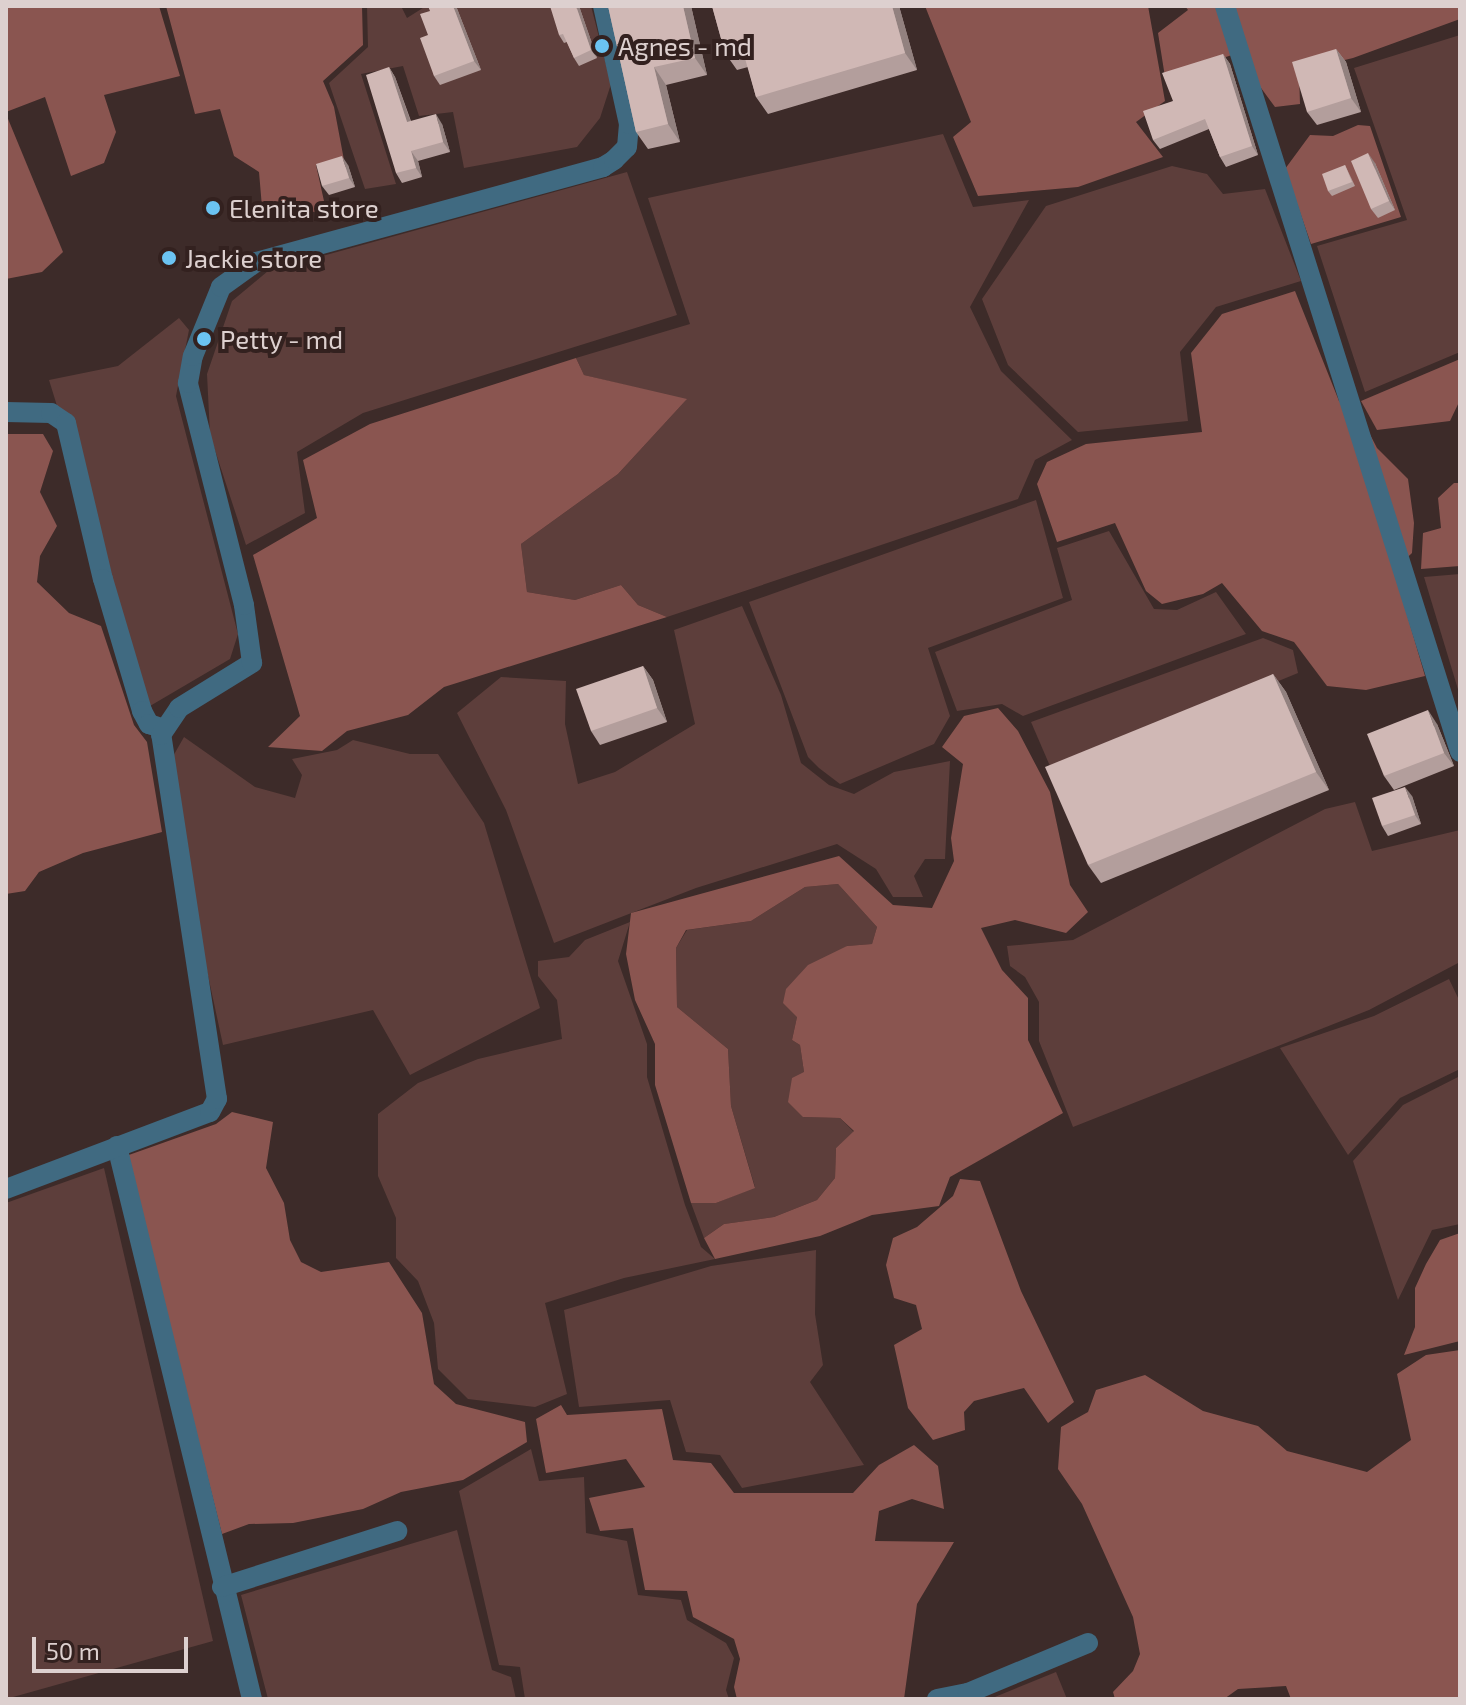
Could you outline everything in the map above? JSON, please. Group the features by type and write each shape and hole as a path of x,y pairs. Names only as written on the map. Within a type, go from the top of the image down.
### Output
{"street":[{"path":"6,1189 210,1112 217,1099 161,753 164,729 179,708 252,663 244,605 188,383 193,356 221,287 256,262 603,167 614,160 627,147 629,124 603,6"},
{"path":"1225,6 1460,752"},
{"path":"6,412 51,413 66,423 103,579 142,711 149,724 164,729"},
{"path":"117,1146 222,1587 252,1699"},
{"path":"222,1587 397,1531"},
{"path":"937,1699 968,1693 1088,1643"}],"shaded area":[{"path":"6,6 159,6 180,76 104,95 116,132 104,163 71,176 45,97 6,112"},
{"path":"166,6 362,6 363,45 323,81 334,107 344,160 316,165 326,210 263,219 259,172 234,156 220,109 195,114"},
{"path":"367,6 401,6 407,18 426,6 591,6 611,84 600,118 577,147 464,168 453,112 419,116 403,66 361,74 396,184 365,189 329,83 368,47"},
{"path":"925,6 1148,6 1165,101 1136,122 1163,157 1078,187 978,196 953,137 971,122"},
{"path":"1185,6 1216,6 1232,55 1165,77 1158,33 1188,10"},
{"path":"1232,6 1460,6 1460,19 1353,58 1299,71 1300,104 1275,107 1253,77"},
{"path":"1460,35 1460,352 1365,392 1317,246 1407,220 1354,68"},
{"path":"6,114 63,252 42,272 6,279"},
{"path":"1358,125 1370,126 1401,217 1311,244 1285,169 1310,135 1333,136"},
{"path":"943,134 973,207 1029,200 970,307 1001,371 1072,440 1035,460 1018,499 667,617 638,605 621,585 575,600 527,592 521,544 618,474 686,400 584,375 576,358 690,324 648,198"},
{"path":"1172,166 1207,174 1223,194 1265,189 1301,281 1216,307 1180,352 1188,421 1078,432 1008,365 982,299 1046,206"},
{"path":"627,172 677,315 363,413 297,452 305,513 246,545 210,435 207,374 232,301 268,271"},
{"path":"1295,291 1339,401 1362,419 1377,448 1408,479 1414,523 1412,553 1394,570 1425,676 1366,690 1327,686 1294,642 1262,631 1222,583 1203,594 1162,604 1146,591 1115,523 1057,542 1037,484 1047,462 1086,444 1202,432 1191,353 1222,314"},
{"path":"179,318 189,330 176,396 238,634 230,659 150,706 49,380 118,366"},
{"path":"576,358 584,375 687,399 618,474 521,544 527,592 575,600 621,585 638,605 667,617 444,687 408,715 347,731 322,751 268,747 300,716 253,555 317,518 303,460 370,424"},
{"path":"1460,359 1460,400 1450,421 1377,430 1361,401"},
{"path":"6,434 43,434 53,451 40,492 57,526 40,556 37,582 69,613 101,626 134,725 147,742 162,832 83,853 39,872 25,891 6,894"},
{"path":"1454,483 1460,483 1460,566 1421,569 1423,533 1441,528 1438,498"},
{"path":"1036,500 1063,598 928,648 950,716 934,744 840,784 808,757 749,602"},
{"path":"1109,531 1154,609 1177,610 1216,592 1246,634 1023,716 1002,704 957,711 935,652 1072,600 1057,548"},
{"path":"1460,574 1460,696 1424,577"},
{"path":"742,606 781,695 801,763 829,785 854,794 894,772 950,761 945,859 925,859 914,876 923,897 893,897 876,869 837,844 696,888 554,943 506,810 457,713 501,677 566,681 565,724 578,784 615,772 695,724 674,630"},
{"path":"1263,638 1293,650 1298,673 1053,773 1031,722"},
{"path":"998,708 1018,731 1050,792 1070,885 1088,912 1066,933 1015,920 981,928 1002,970 1028,998 1028,1040 1063,1113 950,1177 939,1206 872,1215 820,1236 715,1259 704,1238 724,1224 774,1217 817,1200 835,1178 836,1148 854,1131 840,1118 803,1117 788,1102 792,1078 804,1072 800,1045 792,1040 797,1017 783,1003 786,989 808,965 847,946 872,944 877,927 838,884 805,887 751,921 686,930 676,948 677,1007 728,1049 731,1106 755,1188 716,1203 691,1203 655,1085 655,1044 635,1000 626,954 631,913 839,856 893,905 932,908 954,861 951,838 963,764 942,747 964,716"},
{"path":"184,737 255,787 295,798 302,775 292,759 337,750 353,740 410,754 438,754 484,823 540,1008 410,1075 373,1010 223,1045 201,943 172,758"},
{"path":"1355,802 1372,851 1460,830 1460,962 1369,1010 1073,1127 1039,1041 1039,1002 1025,977 1010,966 1007,946 1073,940 1325,809"},
{"path":"838,884 877,927 872,944 847,946 797,1017 792,1040 800,1045 804,1072 803,1117 840,1118 854,1132 836,1148 835,1178 817,1200 774,1217 724,1224 704,1238 691,1203 716,1203 755,1187 731,1106 728,1049 677,1007 676,948 687,930 751,921 805,887"},
{"path":"630,922 618,961 647,1044 647,1077 685,1205 701,1247 715,1259 624,1278 545,1303 567,1394 535,1407 468,1399 438,1369 434,1323 418,1281 396,1258 396,1218 378,1176 378,1114 418,1083 478,1059 562,1039 557,1000 538,976 538,961 569,957 585,940"},
{"path":"1449,979 1460,1002 1460,1069 1400,1098 1348,1155 1280,1048 1374,1016"},
{"path":"1460,1076 1460,1224 1432,1230 1398,1300 1353,1161 1403,1105"},
{"path":"232,1112 273,1122 266,1168 284,1203 290,1240 301,1262 321,1272 389,1262 422,1313 434,1384 456,1404 525,1422 527,1442 463,1480 401,1492 363,1509 293,1523 249,1524 222,1534 126,1156 216,1124"},
{"path":"104,1168 213,1641 6,1699 6,1203"},
{"path":"960,1179 980,1181 1021,1291 1074,1402 1048,1423 1024,1388 974,1401 964,1412 965,1430 933,1440 908,1408 894,1345 922,1329 916,1305 894,1298 886,1265 893,1238 917,1227 953,1196"},
{"path":"1460,1233 1460,1341 1404,1355 1415,1327 1415,1288 1426,1264 1440,1240"},
{"path":"816,1250 815,1314 823,1365 810,1382 864,1465 742,1488 720,1455 686,1452 670,1400 579,1407 564,1310 711,1266"},
{"path":"1460,1350 1460,1699 1291,1699 1286,1686 1238,1689 1224,1699 1115,1699 1113,1692 1133,1671 1140,1654 1133,1617 1082,1504 1058,1469 1061,1427 1088,1412 1096,1390 1145,1375 1203,1411 1258,1426 1287,1451 1367,1472 1411,1440 1397,1374 1426,1355"},
{"path":"561,1405 567,1415 662,1409 673,1460 711,1463 734,1493 853,1493 879,1465 914,1445 938,1466 944,1509 912,1499 879,1511 875,1541 954,1542 917,1604 904,1699 737,1699 734,1687 740,1659 734,1639 693,1617 687,1591 645,1590 633,1528 600,1531 589,1498 645,1487 626,1459 546,1473 536,1419"},
{"path":"531,1449 539,1481 584,1477 586,1533 627,1541 638,1595 681,1600 687,1620 726,1643 734,1658 726,1690 729,1699 525,1699 520,1667 499,1665 459,1491"},
{"path":"457,1530 492,1670 511,1677 516,1699 268,1699 241,1595"},
{"path":"1056,1672 1067,1699 990,1699"}],"building":[{"path":"428,6 453,6 474,61 434,76 420,38 428,35 420,14 430,11"},
{"path":"550,6 576,6 591,50 574,58 563,34 559,35"},
{"path":"608,6 683,6 695,58 654,67 668,124 636,132"},
{"path":"712,6 892,6 905,53 756,97 742,48 725,53"},
{"path":"1336,49 1351,98 1307,112 1292,62"},
{"path":"1223,54 1252,146 1220,157 1205,119 1153,140 1143,111 1173,101 1162,73"},
{"path":"389,67 407,122 436,114 443,142 411,151 416,168 396,173 366,75"},
{"path":"1368,153 1389,201 1371,209 1351,161"},
{"path":"342,156 349,178 322,186 316,164"},
{"path":"1345,165 1352,182 1328,191 1322,174"},
{"path":"643,666 657,708 591,731 576,689"},
{"path":"1273,674 1316,772 1088,865 1045,767"},
{"path":"1428,710 1444,753 1384,776 1367,734"},
{"path":"1405,787 1415,815 1382,826 1372,798"}],"place":[{"name":"Agnes - md","path":"602,46"},
{"name":"Elenita store","path":"213,208"},
{"name":"Jackie store","path":"169,258"},
{"name":"Petty - md","path":"204,339"}]}
